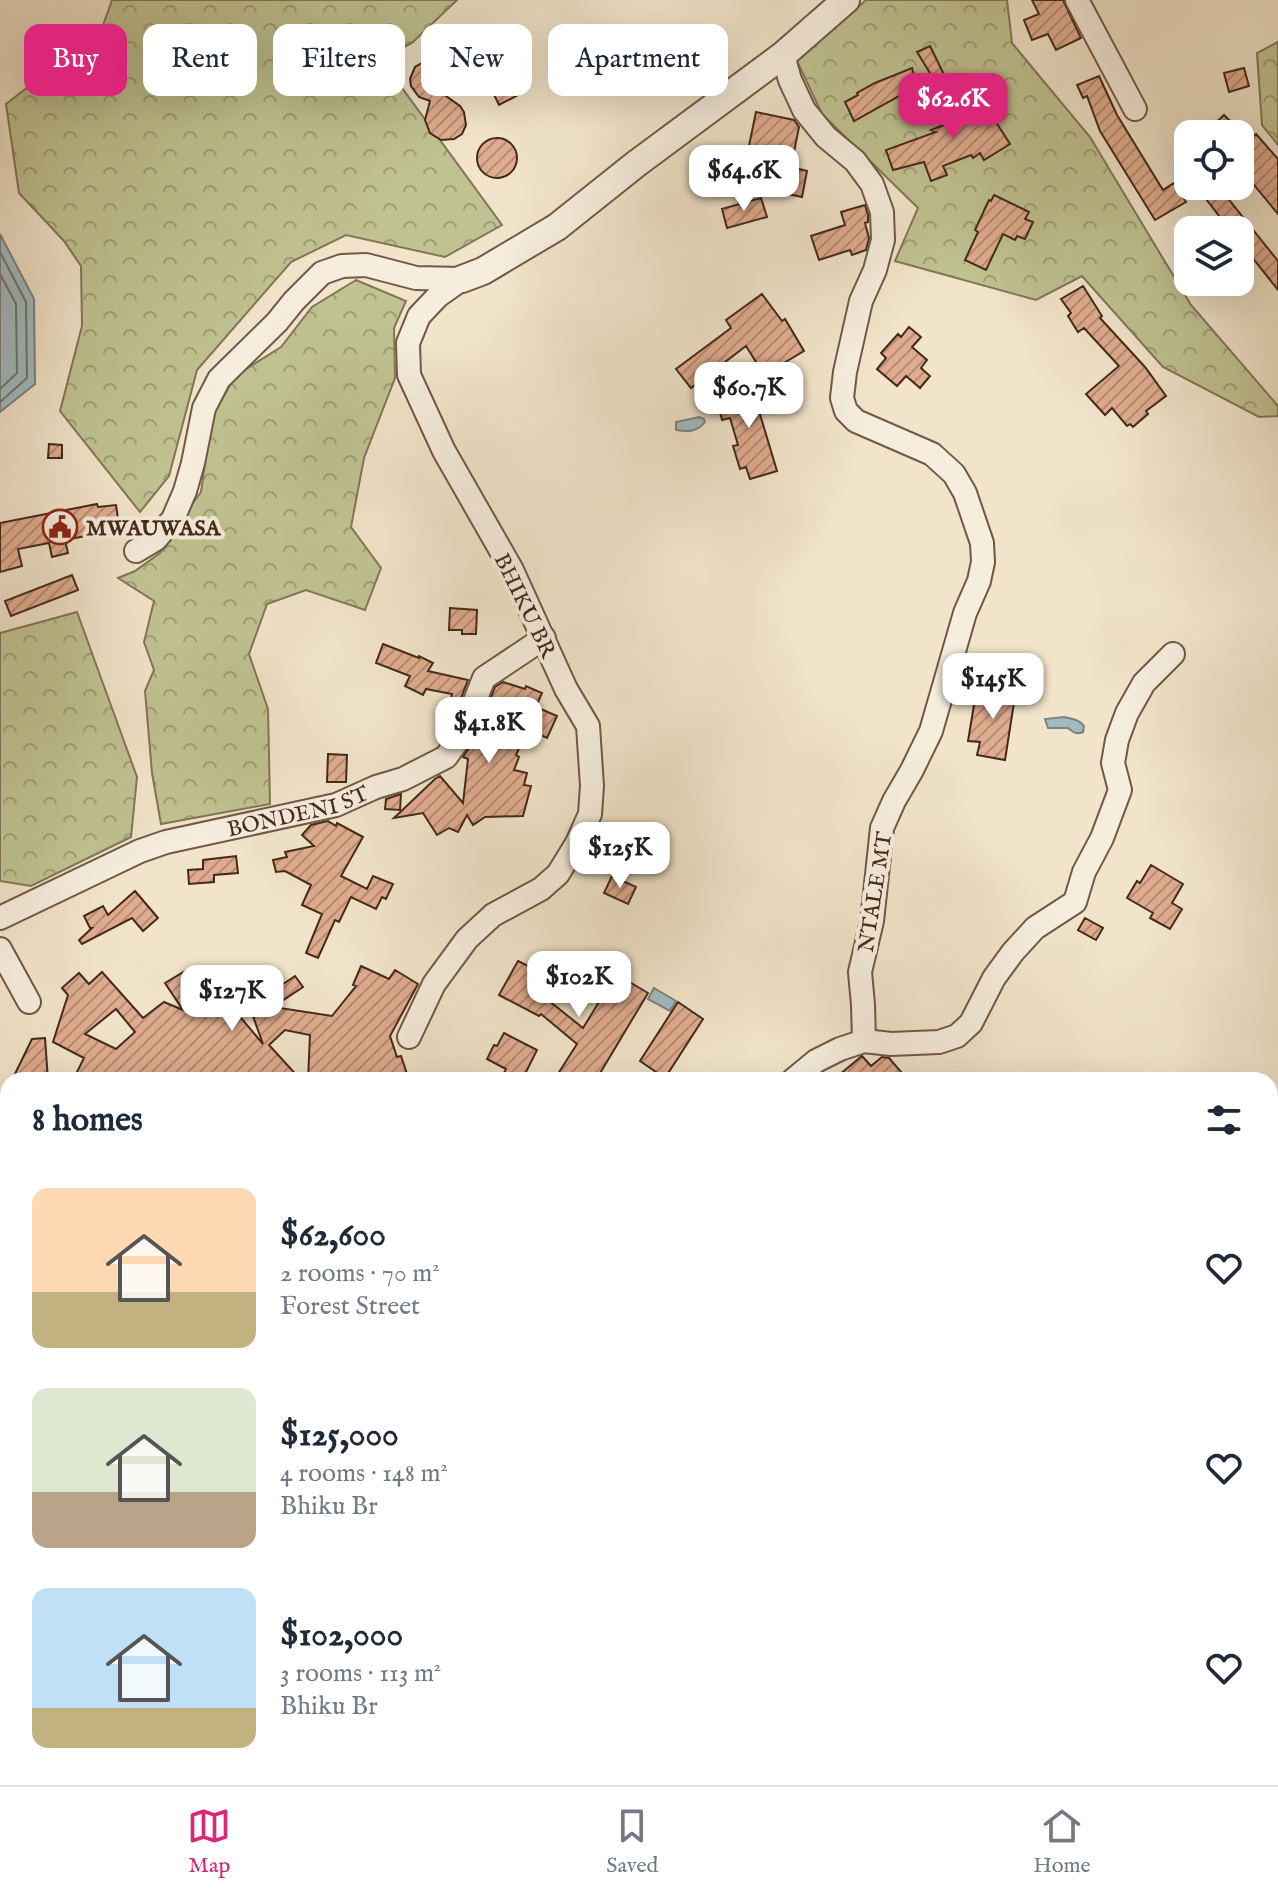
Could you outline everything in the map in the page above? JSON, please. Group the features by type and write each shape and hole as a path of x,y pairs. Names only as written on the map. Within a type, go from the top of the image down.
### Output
{"street":[{"path":"136,551 156,539 173,519 193,463 204,408 219,379 322,273 342,266 366,265 416,278 462,279 483,271 557,227 783,55 846,0"},
{"path":"1077,0 1135,109"},
{"name":"NTALE MT","path":"783,55 804,110 826,137 855,161 872,184 882,212 883,240 875,270 861,301 845,372 842,398 846,411 856,421 932,454 954,474 965,493 982,543 983,562 979,581 965,613 931,731 882,828 872,921 860,972 864,1041"},
{"name":"BHIKU BR","path":"409,1037 434,984 467,939 493,915 541,889 558,874 590,814 592,764 588,726 566,689 512,570 444,451 409,375 408,343 419,316 438,296 462,279"},
{"name":"BONDENI ST","path":"0,918 140,851 166,842 336,805 403,779 446,757 461,736 484,678 544,638"},
{"path":"803,1072 816,1061 864,1041 891,1044 939,1042 957,1036 971,1023 994,978 1013,952 1035,928 1075,902 1084,872 1102,838 1120,790 1113,763 1127,713 1144,683 1173,654"},
{"path":"0,949 29,1002"}],"green space":[{"path":"112,0 457,0 432,24 421,24 421,34 405,47 405,24 273,24 273,96 405,96 405,92 502,225 445,257 346,235 291,262 197,370 169,476 140,512 60,411 82,326 81,266 64,241 19,193 6,104 24,90 24,96 127,96 127,24 103,24"},
{"path":"866,0 1007,0 1012,43 1090,137 1174,277 1174,296 1186,296 1278,406 1278,416 1259,417 1163,367 1082,276 1036,300 895,261 918,208 822,114 797,61"},
{"path":"1278,42 1278,145 1262,125 1257,53"},
{"path":"356,280 406,301 394,328 395,378 364,458 351,527 381,568 365,610 306,590 267,604 249,654 268,709 270,804 161,824 152,773 145,691 154,670 144,642 154,601 118,578 135,571 160,553 201,492 211,419 235,376 281,347 312,307"},
{"path":"77,612 137,777 131,837 31,886 0,881 0,633"}],"water":[{"path":"0,234 34,299 35,384 0,412"},
{"path":"699,417 705,422 699,428 676,430 676,422"},
{"path":"1064,717 1080,722 1084,726 1083,732 1048,728 1045,719"},
{"path":"654,988 676,1001 670,1011 648,999"}],"building":[{"path":"1032,0 1063,0 1081,38 1056,50 1048,34 1032,40 1024,20 1039,14"},
{"path":"930,46 951,89 943,94 917,52"},
{"path":"421,64 421,96 446,96 464,112 466,125 462,134 454,139 441,140 430,133 425,120 430,101 419,97 411,86 410,79 415,67"},
{"path":"912,68 917,86 854,121 845,102 875,83"},
{"path":"1244,68 1249,86 1229,92 1224,73"},
{"path":"1099,76 1117,115 1163,190 1174,183 1174,200 1186,202 1155,220 1100,131 1087,96 1083,98 1077,85"},
{"path":"978,94 1010,144 984,160 980,153 943,166 947,175 931,181 924,162 893,170 886,150 936,132 931,130 959,119 953,110"},
{"path":"495,96 516,96 499,105"},
{"path":"756,112 794,120 799,127 791,167 807,171 802,197 741,184"},
{"path":"1256,134 1278,159 1278,214 1254,185"},
{"path":"497,138 511,144 517,158 511,172 497,178 483,172 477,158 483,144"},
{"path":"994,195 1029,212 1025,219 1033,222 1025,239 1017,236 1015,240 1003,234 986,270 965,260 978,232 975,230"},
{"path":"761,198 767,217 727,228 722,209"},
{"path":"1207,200 1229,200 1242,216 1219,216"},
{"path":"865,205 869,238 866,250 852,255 850,250 819,260 811,236 845,225 841,212"},
{"path":"1254,231 1278,261 1278,290 1254,260"},
{"path":"1083,286 1102,316 1100,318 1145,367 1166,396 1146,411 1148,414 1133,427 1130,424 1127,426 1112,408 1105,415 1086,394 1119,366 1084,328 1078,332 1068,316 1071,313 1061,299"},
{"path":"762,294 782,321 785,319 804,351 764,375 746,346 691,388 676,369 731,328 726,320"},
{"path":"909,327 921,337 912,347 927,360 921,368 930,376 920,388 906,376 897,386 877,369 886,358 881,353"},
{"path":"762,386 768,409 759,411 777,471 750,479 746,467 740,469 733,446 738,445 730,418 722,420 716,397"},
{"path":"49,444 62,445 62,458 48,458"},
{"path":"97,504 98,507 116,505 120,532 65,540 68,553 52,557 49,543 18,549 22,566 0,572 0,523"},
{"path":"72,575 78,590 11,616 5,601"},
{"path":"450,608 477,610 476,634 449,630"},
{"path":"383,644 433,663 428,671 468,680 454,716 447,715 452,694 426,689 423,695 405,686 410,676 376,663"},
{"path":"503,682 542,693 536,707 557,716 547,738 528,729 516,755 519,757 514,770 527,773 524,785 531,786 523,816 485,817 473,825 467,815 458,832 449,828 437,835 423,813 394,818 440,776 463,803 468,759 463,757 474,741 495,687"},
{"path":"989,683 1016,690 1005,760 977,755 980,742 968,741 976,693 987,695"},
{"path":"328,754 347,755 346,782 327,782"},
{"path":"401,794 400,810 385,809 386,799"},
{"path":"328,821 363,837 341,876 367,889 373,876 393,884 386,899 382,897 376,909 351,897 339,922 335,920 318,958 306,953 322,914 302,905 311,885 285,871 276,872 273,860 287,857 285,852 314,846 302,835 311,825"},
{"path":"236,856 238,873 214,875 214,882 189,884 188,870 203,869 203,860"},
{"path":"1151,865 1183,884 1172,903 1182,909 1170,929 1150,918 1153,913 1127,898"},
{"path":"612,876 636,887 628,904 604,893"},
{"path":"135,891 158,918 143,931 132,918 82,944 79,940 92,928 84,916 103,906 108,915"},
{"path":"1085,918 1103,928 1096,940 1078,930"},
{"path":"518,961 546,975 541,984 553,990 548,1000 583,1028 616,974 648,993 601,1072 559,1072 577,1044 541,1014 539,1016 499,995"},
{"path":"361,966 389,979 395,970 418,984 390,1036 406,1072 308,1072 310,1035 285,1030 269,1045 294,1072 77,1072 84,1058 53,1042 68,995 62,988 79,973 89,984 102,972 143,1018 164,1002 183,1010 165,983 190,968 211,1000 220,993 263,1044 240,980 253,976 261,999 295,976 303,987 273,1007 332,1016 356,986 353,985","holes":["116,1009 135,1032 116,1049 85,1034"]},
{"path":"678,1002 703,1019 669,1072 656,1072 640,1061"},
{"path":"504,1033 537,1050 526,1072 504,1072 506,1069 487,1059 494,1045 497,1046"},
{"path":"45,1038 47,1072 16,1072 32,1039"},
{"path":"862,1056 871,1066 882,1057 889,1058 901,1072 843,1072"}],"place":[{"name":"MWAUWASA","path":"60,527"}]}
